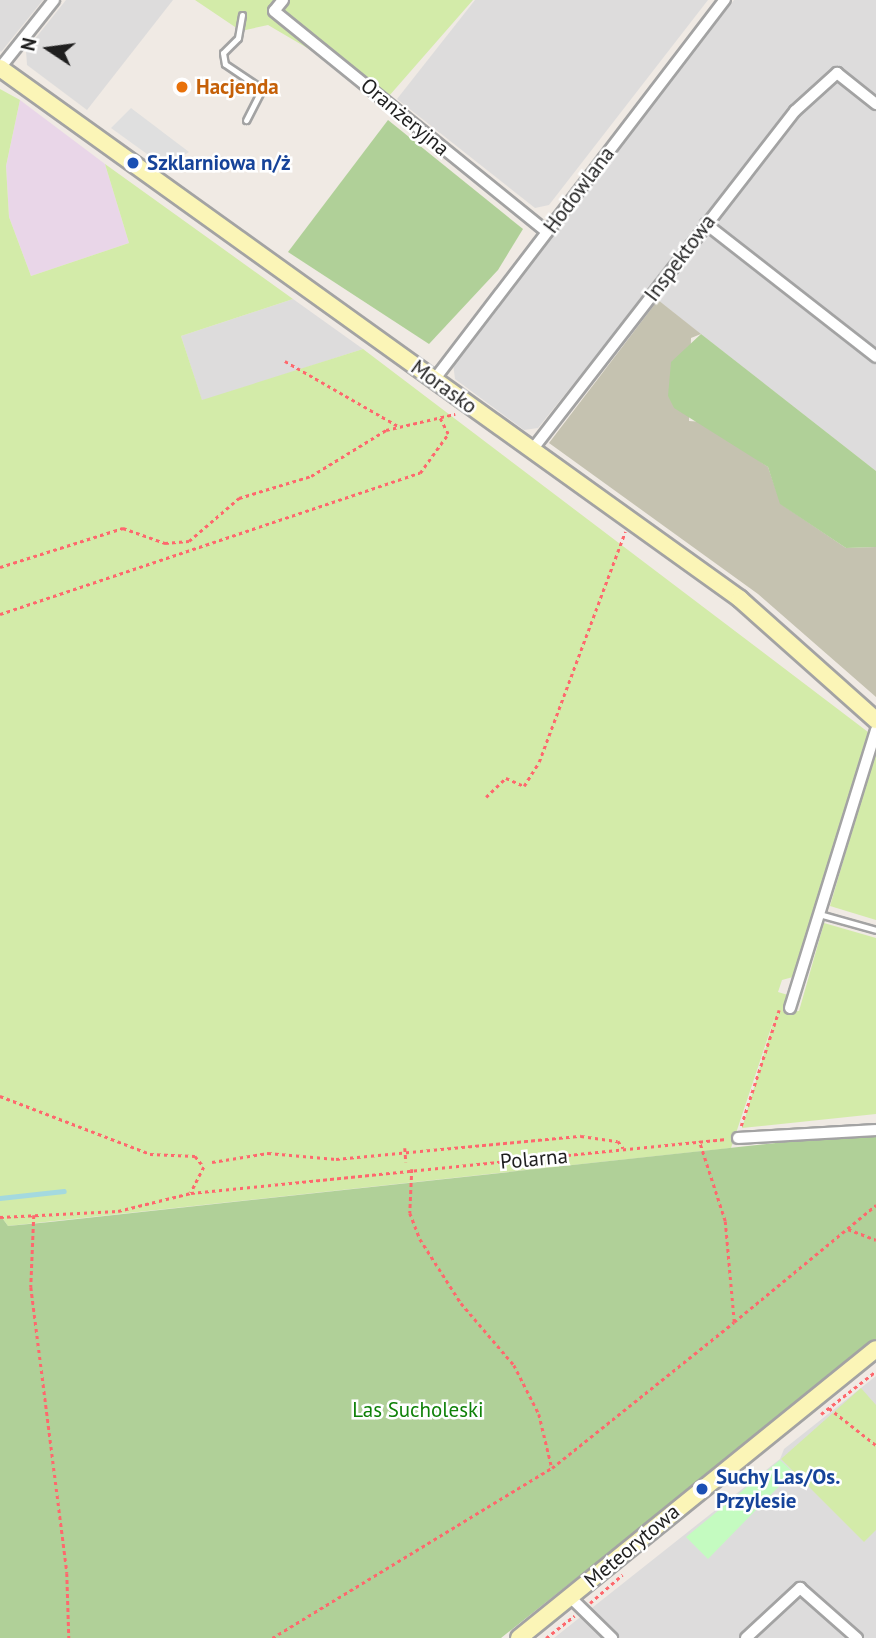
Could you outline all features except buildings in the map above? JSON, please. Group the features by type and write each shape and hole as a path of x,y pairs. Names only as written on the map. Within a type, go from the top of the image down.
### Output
{"street":[{"path":"0,68 54,0"},
{"name":"Oranżeryjna","path":"283,0 274,11 547,232"},
{"name":"Hodowlana","path":"434,380 725,0"},
{"name":"Morasko","path":"0,68 740,599 876,720"},
{"name":"Inspektowa","path":"532,450 795,111 837,73 876,103"},
{"path":"706,223 876,357"},
{"path":"790,1008 876,730"},
{"path":"738,1138 876,1130"},
{"name":"Meteorytowa","path":"519,1638 876,1349"},
{"path":"746,1638 800,1588 856,1638"},
{"path":"570,1597 612,1638"}],"lane":[{"path":"242,15 238,38 223,53 225,64 262,89 246,120"},
{"path":"819,914 876,930"}],"path":[{"path":"285,361 398,426"},
{"path":"0,568 123,528 165,543 189,541 239,498 312,476 398,426 476,410"},
{"path":"0,614 420,473 448,435 440,417"},
{"path":"486,797 506,778 523,786 544,752 618,543"},
{"path":"738,1138 774,1016 790,1008"},
{"path":"0,1096 150,1154 195,1156 204,1167 191,1193"},
{"path":"212,1162 268,1153 336,1158 405,1148 581,1136 618,1141 623,1149"},
{"name":"Polarna","path":"0,1217 118,1211 191,1193 738,1138"},
{"path":"699,1141 725,1221 734,1322"},
{"path":"405,1148 406,1162"},
{"path":"412,1169 410,1213 420,1239 461,1303 514,1365 539,1414 552,1468"},
{"path":"272,1638 552,1468 876,1205"},
{"path":"34,1215 31,1287 67,1573 69,1638"},
{"path":"848,1229 876,1240"},
{"path":"825,1402 837,1420 876,1445"}],"shaded area":[{"path":"0,0 43,0 1,52 0,51"},
{"path":"66,0 173,0 87,110 27,65 26,50"},
{"path":"475,0 708,0 549,205 535,208 397,99"},
{"path":"734,0 876,0 876,471 647,292 538,428 524,430 455,379 453,363"},
{"path":"20,100 105,164 129,243 31,276 9,217 6,166"},
{"path":"131,108 189,152 165,167 111,128"},
{"path":"293,299 363,349 202,401 181,336"},
{"path":"658,300 701,334 691,338 689,421 704,422 768,467 781,504 846,548 876,547 876,697 758,594 549,443"},
{"path":"876,1376 876,1638 554,1638 780,1459 784,1449"}],"green space":[{"path":"195,0 473,0 389,96 268,25 241,31"},
{"path":"0,89 20,100 6,166 9,217 31,276 129,243 105,164 293,299 181,336 202,400 363,349 868,732 793,977 782,980 778,992 788,995 783,1012 799,1011 824,923 876,938 876,1114 742,1128 776,1013 731,1148 8,1226 0,1215"},
{"path":"388,120 523,229 498,270 429,344 288,252"},
{"path":"701,334 876,471 876,547 846,548 780,504 768,467 674,408 668,396 671,362"},
{"path":"876,749 876,920 830,906"},
{"name":"Las Sucholeski","path":"876,1132 876,1340 501,1638 0,1638 0,1215 8,1226"},
{"path":"861,1388 876,1405 876,1530 864,1542 781,1459"},
{"path":"780,1460 793,1472 708,1559 686,1537"}],"waterway":[{"path":"0,1198 64,1191"}],"place":[{"name":"Hacjenda","path":"182,87"},
{"name":"Szklarniowa n/ż","path":"133,163"},
{"name":"Suchy Las/Os. Przylesie","path":"702,1489"}]}
